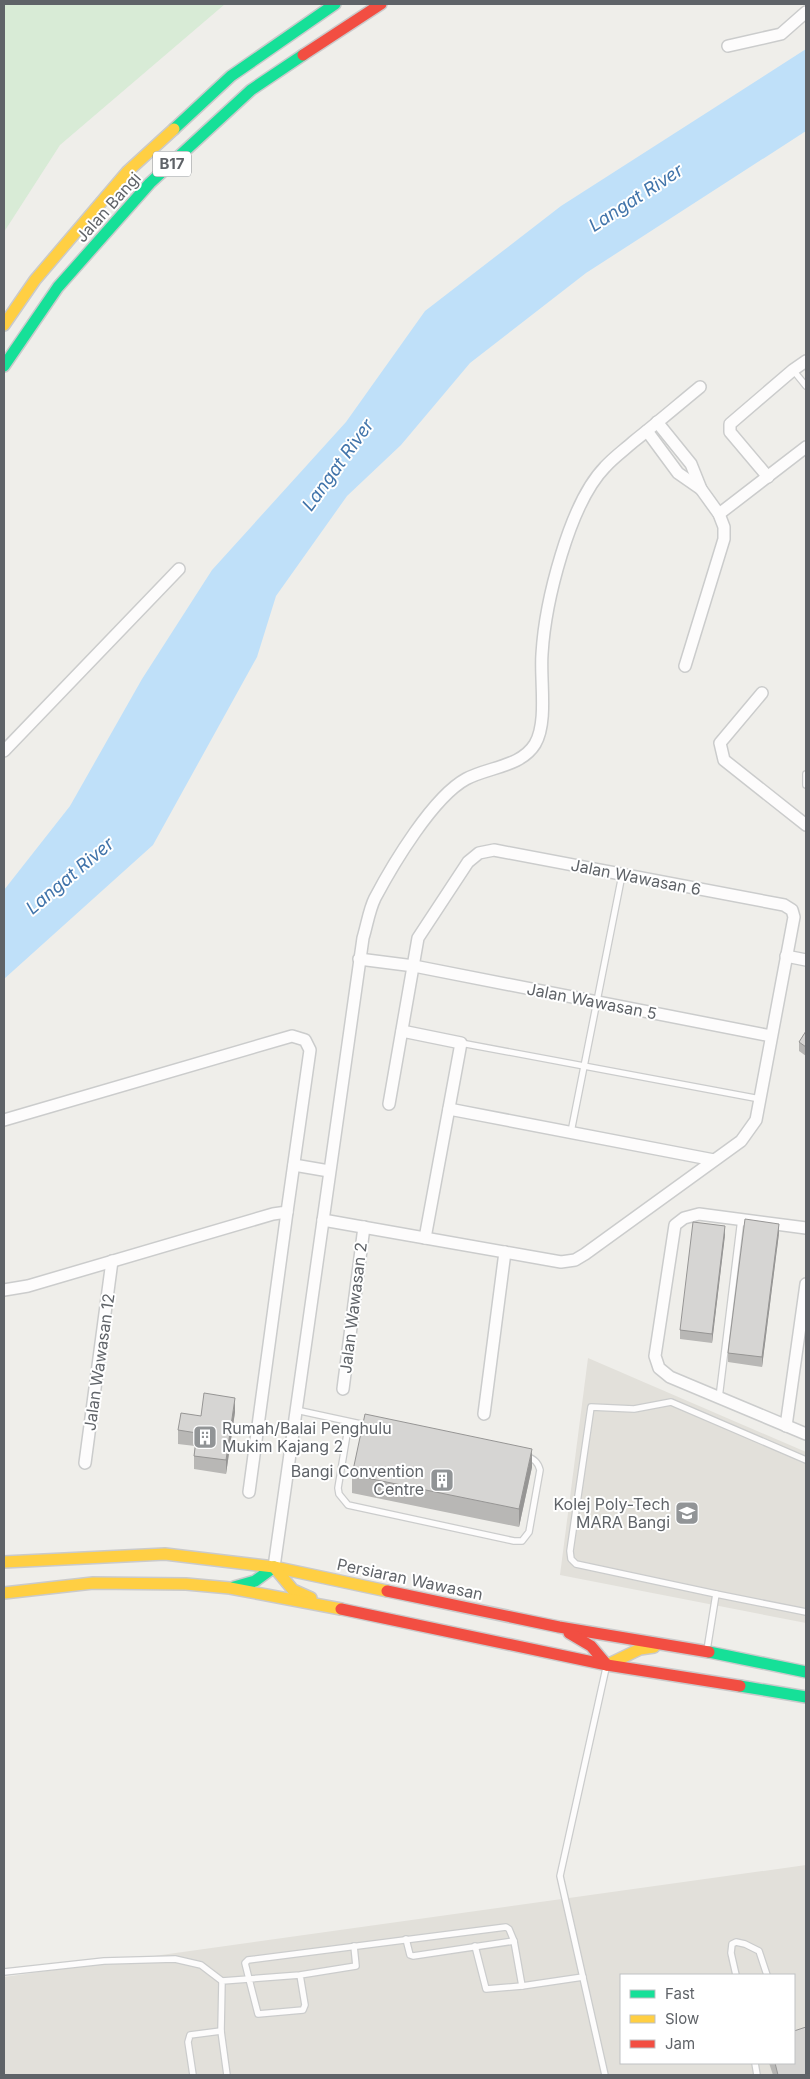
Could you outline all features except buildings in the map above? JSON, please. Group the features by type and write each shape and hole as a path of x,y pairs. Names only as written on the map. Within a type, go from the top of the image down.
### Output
{"main road":[{"name":"Jalan Bangi","path":"4,325 35,280 127,172 231,76 335,4"},
{"name":"Jalan Bangi","path":"4,366 58,287 150,183 251,90 380,4"},
{"name":"Persiaran Wawasan","path":"4,1562 165,1554 274,1567 559,1627 706,1652 806,1672"},
{"path":"230,1588 255,1581 274,1567 293,1590 329,1606"},
{"path":"4,1593 93,1583 186,1584 230,1588 329,1606 607,1665 806,1696"},
{"path":"559,1627 591,1646 607,1665"},
{"path":"607,1665 640,1650 662,1646"}],"street":[{"path":"728,46 781,34 806,12"},
{"path":"768,477 730,432 730,424 806,361"},
{"path":"274,1567 362,938 374,900 420,825 447,793 466,779 518,760 531,750 536,742 541,725 542,654 548,608 574,515 586,492 604,467 700,387"},
{"path":"657,422 691,464 701,488 719,514 724,527 724,539 686,666"},
{"path":"647,431 678,472 701,488"},
{"path":"719,514 806,447"},
{"path":"4,751 179,569"},
{"path":"762,692 720,743 724,760 806,825"},
{"name":"Jalan Wawasan 6","path":"414,966 418,938 468,862 479,853 494,850 784,905 792,910 794,918 786,956"},
{"path":"323,1220 561,1262 575,1260 741,1140 756,1120 786,956 806,960"},
{"name":"Jalan Wawasan 5","path":"359,959 414,966 771,1036"},
{"path":"389,1104 414,966"},
{"path":"402,1031 461,1042 425,1238"},
{"path":"4,1120 292,1036 304,1040 310,1050 286,1212 249,1492"},
{"path":"449,1108 714,1160"},
{"path":"294,1165 329,1171"},
{"path":"4,1290 28,1286 286,1212"},
{"path":"806,1228 699,1214 684,1218 675,1225 654,1356 659,1368 670,1377 806,1434"},
{"name":"Jalan Wawasan 2","path":"343,1389 364,1227"},
{"path":"484,1414 505,1252"},
{"name":"Jalan Wawasan 12","path":"85,1463 112,1261"},
{"path":"786,1426 806,1284"}],"lane":[{"path":"793,370 806,386"},
{"path":"806,774 806,785"},
{"path":"571,1132 622,875"},
{"path":"461,1042 760,1099"},
{"path":"719,1398 741,1218"},
{"path":"806,1460 672,1402 634,1409 591,1407 570,1551 571,1559 576,1564 806,1612"},
{"path":"296,1410 377,1427"},
{"path":"349,1422 338,1488 339,1494 348,1505 514,1541 522,1541 529,1532 540,1470 539,1464 534,1459 518,1454"},
{"path":"706,1652 716,1594"},
{"path":"605,2075 560,1876 607,1665"},
{"path":"300,1975 305,2008 302,2010 258,2014 245,1963 248,1960 506,1927 509,1928 514,1941 522,1986"},
{"path":"406,1939 412,1956 514,1941"},
{"path":"736,1974 731,1949 732,1944 736,1942 759,1951 767,1974"},
{"path":"4,1972 104,1960 174,1959 200,1965 222,1981 250,1979 300,1975 356,1966 354,1946"},
{"path":"475,1946 486,1989 583,1978"},
{"path":"222,1981 220,2031 227,2075"},
{"path":"193,2075 188,2042 190,2035 220,2031"}],"shaded area":[{"name":"Kolej Poly-Tech MARA Bangi","path":"588,1358 806,1452 806,1623 560,1575"},
{"path":"806,1865 806,2075 4,2075 4,1977"}],"green space":[{"path":"4,4 225,4 60,145 4,232"}],"water":[{"name":"Langat River","path":"806,49 806,131 586,273 470,363 401,445 347,496 276,596 257,657 153,845 4,979 4,890 70,806 142,679 212,570 346,422 425,311 561,206"}],"traffic: fast":[{"path":"174,129 231,76 335,4"},
{"path":"4,366 58,287 150,183 251,90 303,55"},
{"path":"234,1587 255,1581 274,1567"},
{"path":"709,1652 806,1672"},
{"path":"740,1686 806,1697"}],"traffic: slow":[{"path":"4,325 35,280 127,172 174,129"},
{"path":"4,1562 165,1554 274,1567 387,1591"},
{"path":"274,1567 293,1590 311,1598"},
{"path":"4,1593 93,1583 186,1584 230,1588 341,1609"},
{"path":"607,1665 640,1649 654,1647"}],"traffic: jam":[{"path":"303,55 381,4"},
{"path":"387,1591 559,1627 709,1652"},
{"path":"341,1609 607,1665 740,1686"},
{"path":"569,1633 591,1646 607,1665"}],"place":[{"name":"Rumah/Balai Penghulu Mukim Kajang 2","path":"205,1437"},
{"name":"Bangi Convention Centre","path":"442,1480"},
{"name":"Kolej Poly-Tech MARA Bangi","path":"687,1513"}]}
